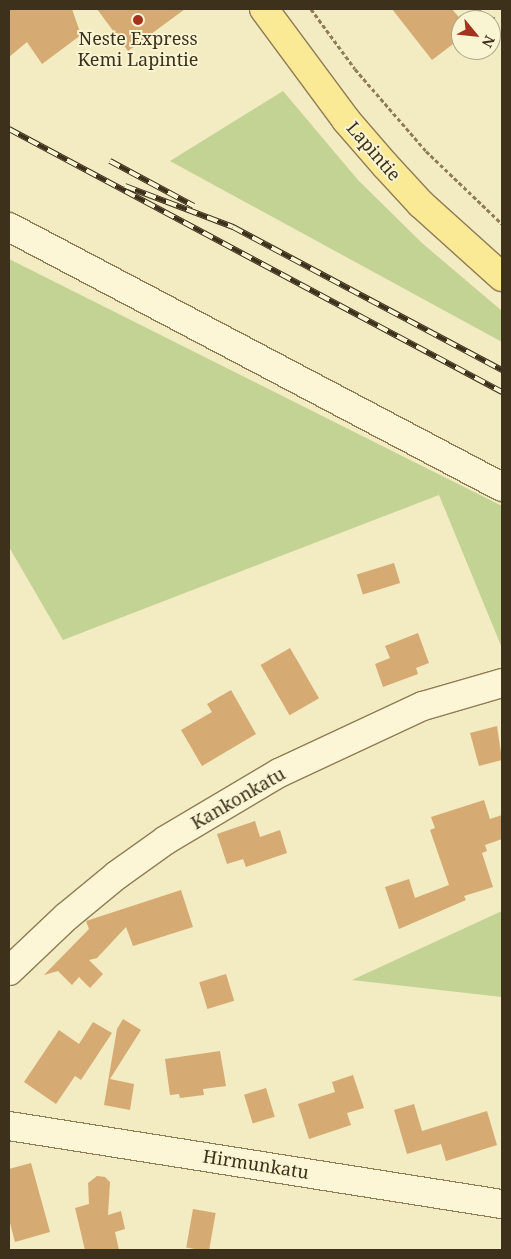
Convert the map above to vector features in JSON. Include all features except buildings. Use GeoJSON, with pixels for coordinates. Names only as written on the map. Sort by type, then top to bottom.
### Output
{"type":"FeatureCollection","features":[{"type":"Feature","properties":{"kind":"main road","name":"Lapintie"},"geometry":{"type":"LineString","coordinates":[[264,9],[346,120],[385,165],[422,204],[502,277]]}},
{"type":"Feature","properties":{"kind":"street"},"geometry":{"type":"LineString","coordinates":[[9,227],[502,487]]}},
{"type":"Feature","properties":{"kind":"street","name":"Kankonkatu"},"geometry":{"type":"LineString","coordinates":[[9,970],[66,917],[117,875],[166,840],[279,773],[423,706],[502,683]]}},
{"type":"Feature","properties":{"kind":"street","name":"Hirmunkatu"},"geometry":{"type":"LineString","coordinates":[[9,1126],[502,1204]]}},
{"type":"Feature","properties":{"kind":"path"},"geometry":{"type":"LineString","coordinates":[[311,9],[355,70],[426,152],[502,224]]}},
{"type":"Feature","properties":{"kind":"green space"},"geometry":{"type":"Polygon","coordinates":[[[283,91],[358,180],[422,243],[502,311],[502,342],[170,161],[283,91]]]}},
{"type":"Feature","properties":{"kind":"green space"},"geometry":{"type":"Polygon","coordinates":[[[9,259],[502,506],[502,648],[439,495],[63,640],[9,547],[9,259]]]}},
{"type":"Feature","properties":{"kind":"green space"},"geometry":{"type":"Polygon","coordinates":[[[502,911],[502,997],[352,980],[502,911]]]}},
{"type":"Feature","properties":{"kind":"railway"},"geometry":{"type":"LineString","coordinates":[[9,129],[502,392]]}},
{"type":"Feature","properties":{"kind":"railway"},"geometry":{"type":"LineString","coordinates":[[110,161],[194,206]]}},
{"type":"Feature","properties":{"kind":"railway"},"geometry":{"type":"LineString","coordinates":[[125,186],[233,227],[502,370]]}},
{"type":"Feature","properties":{"kind":"place","name":"Neste Express Kemi Lapintie"},"geometry":{"type":"Point","coordinates":[138,20]}}]}
